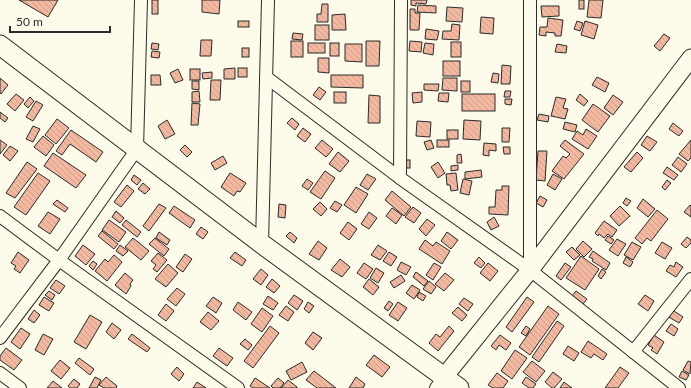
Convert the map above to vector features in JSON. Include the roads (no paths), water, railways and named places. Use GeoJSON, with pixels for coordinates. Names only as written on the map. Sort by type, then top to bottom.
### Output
{"type":"FeatureCollection","features":[{"type":"Feature","properties":{"kind":"main road"},"geometry":{"type":"LineString","coordinates":[[0,45],[446,384],[530,270],[691,58]]}},
{"type":"Feature","properties":{"kind":"street"},"geometry":{"type":"LineString","coordinates":[[0,338],[59,260],[137,149],[141,0]]}},
{"type":"Feature","properties":{"kind":"street"},"geometry":{"type":"LineString","coordinates":[[262,244],[268,0]]}},
{"type":"Feature","properties":{"kind":"street"},"geometry":{"type":"LineString","coordinates":[[400,178],[401,0]]}},
{"type":"Feature","properties":{"kind":"street"},"geometry":{"type":"LineString","coordinates":[[530,0],[530,270]]}},
{"type":"Feature","properties":{"kind":"street"},"geometry":{"type":"LineString","coordinates":[[266,77],[400,178],[530,270],[679,388]]}},
{"type":"Feature","properties":{"kind":"street"},"geometry":{"type":"LineString","coordinates":[[0,216],[238,388]]}},
{"type":"Feature","properties":{"kind":"street"},"geometry":{"type":"LineString","coordinates":[[632,352],[691,279]]}},
{"type":"Feature","properties":{"kind":"street"},"geometry":{"type":"LineString","coordinates":[[0,373],[20,388]]}}]}
